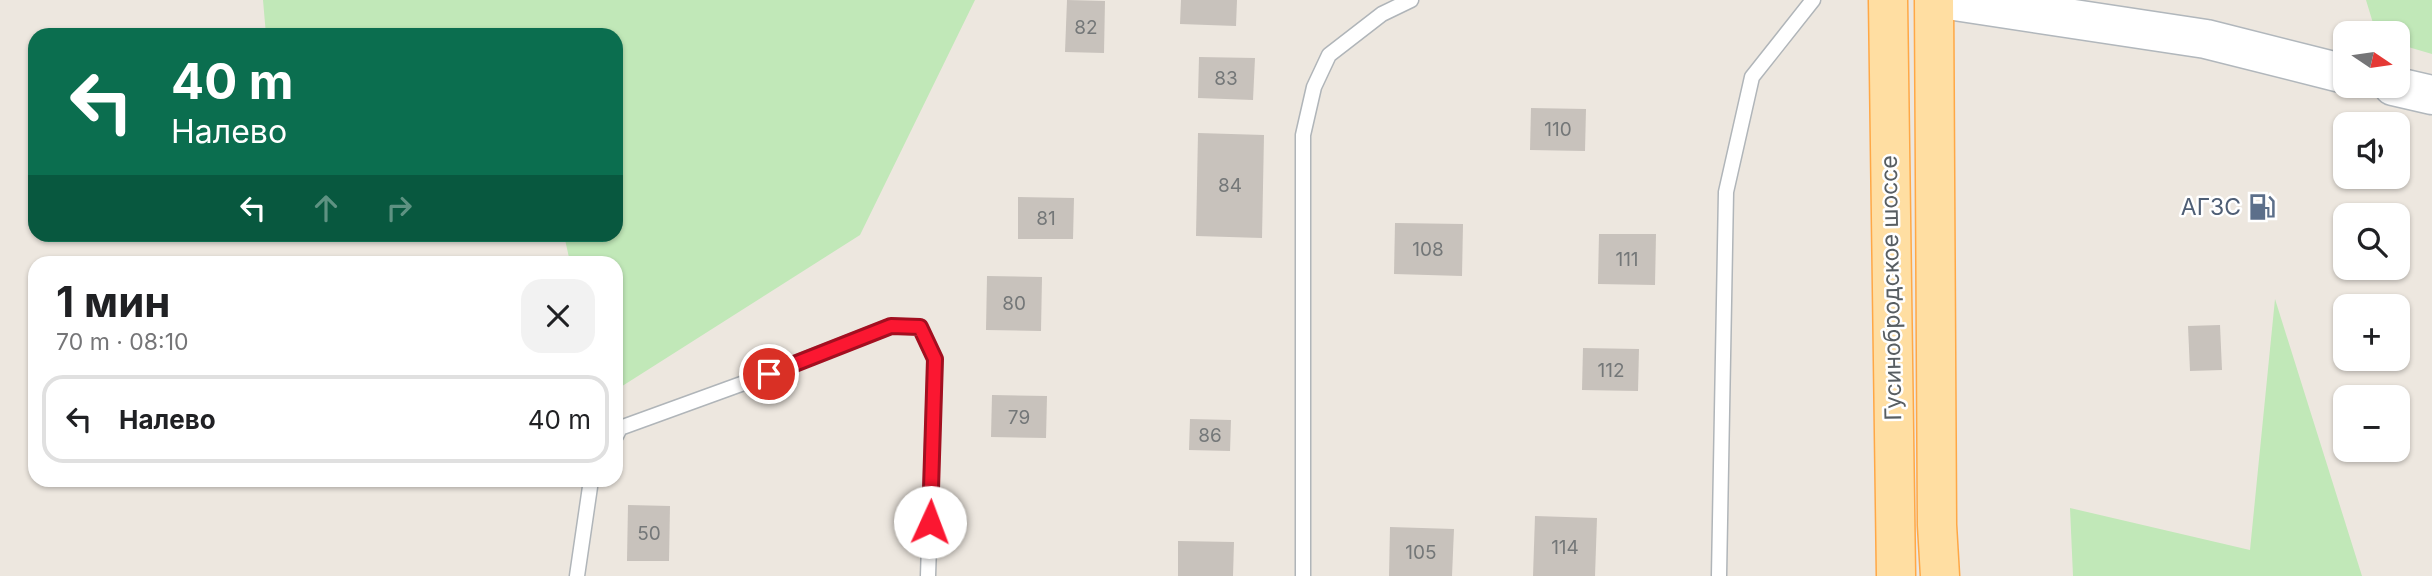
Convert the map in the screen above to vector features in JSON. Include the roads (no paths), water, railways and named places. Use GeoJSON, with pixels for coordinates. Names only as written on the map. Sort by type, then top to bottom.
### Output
{"type":"FeatureCollection","features":[{"type":"Feature","properties":{"kind":"main road","name":"Гусинобродское шоссе"},"geometry":{"type":"LineString","coordinates":[[1888,0],[1896,576]]}},
{"type":"Feature","properties":{"kind":"main road","name":"Гусинобродское шоссе"},"geometry":{"type":"LineString","coordinates":[[1934,0],[1937,525],[1940,576]]}},
{"type":"Feature","properties":{"kind":"street"},"geometry":{"type":"LineString","coordinates":[[1948,0],[2206,39],[2333,71]]}},
{"type":"Feature","properties":{"kind":"street"},"geometry":{"type":"LineString","coordinates":[[2410,90],[2432,96]]}},
{"type":"Feature","properties":{"kind":"lane"},"geometry":{"type":"LineString","coordinates":[[1303,576],[1303,135],[1314,87],[1329,55],[1382,14],[1411,0]]}},
{"type":"Feature","properties":{"kind":"lane"},"geometry":{"type":"LineString","coordinates":[[1719,576],[1726,192],[1752,77],[1814,0]]}},
{"type":"Feature","properties":{"kind":"lane"},"geometry":{"type":"LineString","coordinates":[[623,427],[891,326],[920,327],[935,359],[928,576]]}},
{"type":"Feature","properties":{"kind":"lane"},"geometry":{"type":"LineString","coordinates":[[577,576],[590,487]]}},
{"type":"Feature","properties":{"kind":"place","name":"АГЗС"},"geometry":{"type":"Point","coordinates":[2262,207]}}]}
